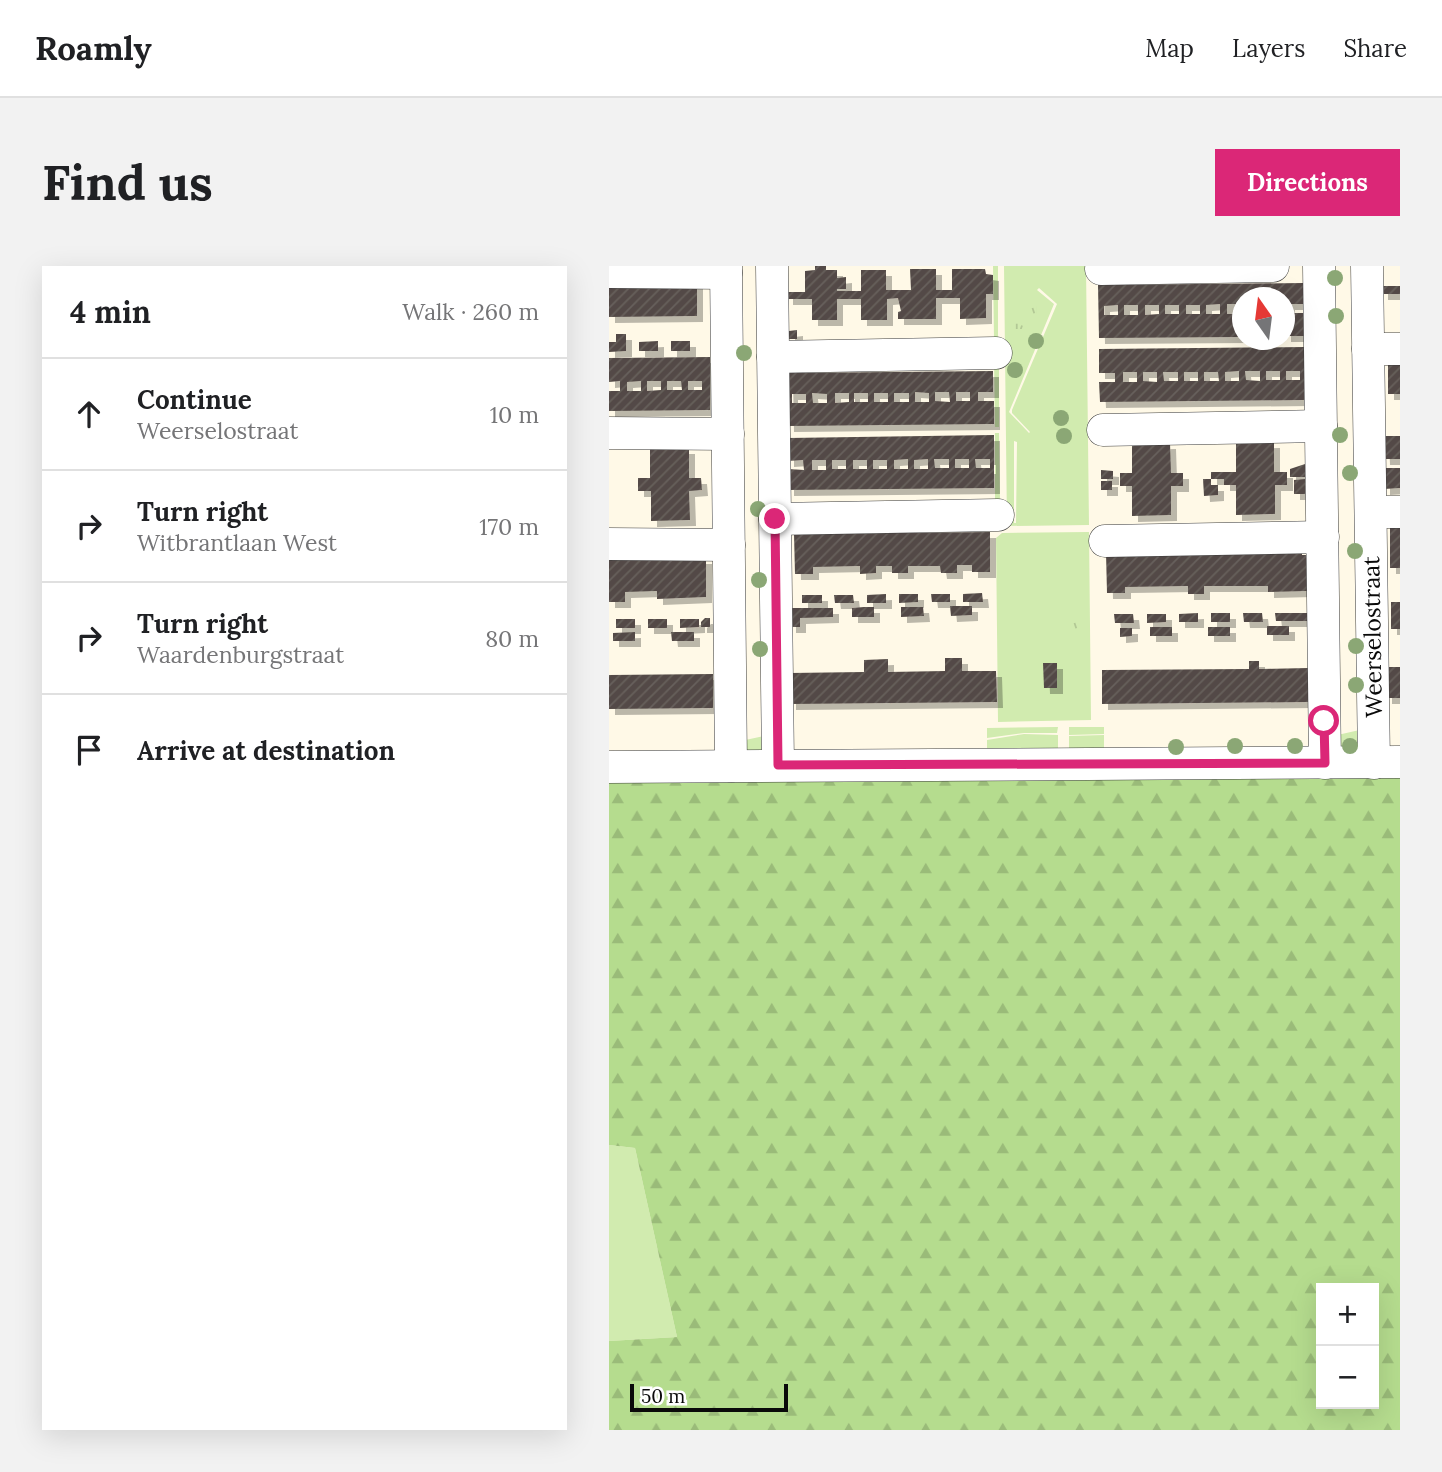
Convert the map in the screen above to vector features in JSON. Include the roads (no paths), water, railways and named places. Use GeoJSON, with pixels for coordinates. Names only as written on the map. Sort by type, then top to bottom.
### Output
{"type":"FeatureCollection","features":[{"type":"Feature","properties":{"kind":"street"},"geometry":{"type":"LineString","coordinates":[[772,266],[778,765]]}},
{"type":"Feature","properties":{"kind":"street"},"geometry":{"type":"LineString","coordinates":[[1101,269],[1273,266]]}},
{"type":"Feature","properties":{"kind":"street","name":"Weerselostraat"},"geometry":{"type":"LineString","coordinates":[[1319,266],[1325,763]]}},
{"type":"Feature","properties":{"kind":"street","name":"Weerselostraat"},"geometry":{"type":"LineString","coordinates":[[1367,266],[1369,386],[1385,512],[1387,762]]}},
{"type":"Feature","properties":{"kind":"street"},"geometry":{"type":"LineString","coordinates":[[609,272],[726,269],[731,766]]}},
{"type":"Feature","properties":{"kind":"street"},"geometry":{"type":"LineString","coordinates":[[1369,349],[1400,349]]}},
{"type":"Feature","properties":{"kind":"street"},"geometry":{"type":"LineString","coordinates":[[773,357],[996,353]]}},
{"type":"Feature","properties":{"kind":"street"},"geometry":{"type":"LineString","coordinates":[[1321,387],[1369,386]]}},
{"type":"Feature","properties":{"kind":"street"},"geometry":{"type":"LineString","coordinates":[[728,392],[774,391]]}},
{"type":"Feature","properties":{"kind":"street"},"geometry":{"type":"LineString","coordinates":[[1103,430],[1321,426]]}},
{"type":"Feature","properties":{"kind":"street"},"geometry":{"type":"LineString","coordinates":[[609,433],[728,434]]}},
{"type":"Feature","properties":{"kind":"street"},"geometry":{"type":"LineString","coordinates":[[775,519],[998,515]]}},
{"type":"Feature","properties":{"kind":"street"},"geometry":{"type":"LineString","coordinates":[[1105,541],[1322,537]]}},
{"type":"Feature","properties":{"kind":"street"},"geometry":{"type":"LineString","coordinates":[[609,544],[729,545]]}},
{"type":"Feature","properties":{"kind":"street"},"geometry":{"type":"LineString","coordinates":[[609,767],[1387,762]]}}]}
